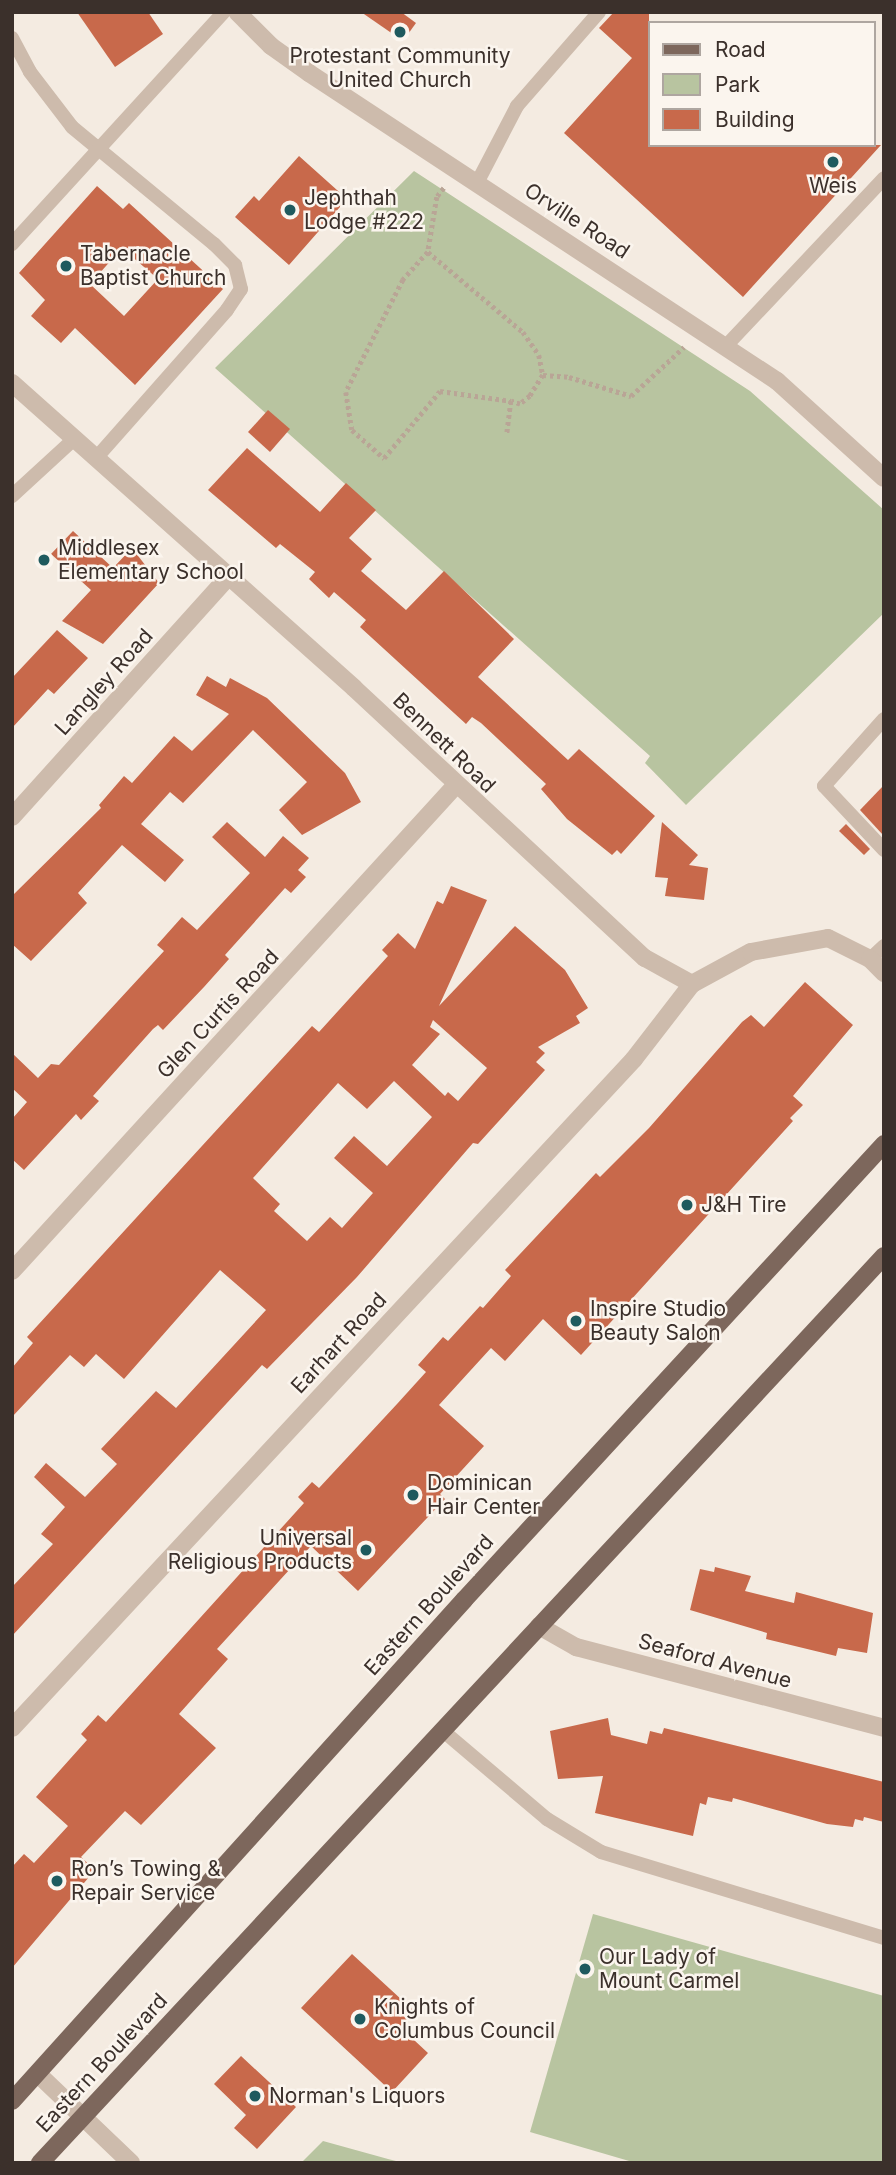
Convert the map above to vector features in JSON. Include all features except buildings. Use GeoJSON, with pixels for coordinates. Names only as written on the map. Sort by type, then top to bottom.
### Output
{"type":"FeatureCollection","features":[{"type":"Feature","properties":{"kind":"main road","name":"Eastern Boulevard"},"geometry":{"type":"LineString","coordinates":[[12,2101],[464,1600],[884,1144]]}},
{"type":"Feature","properties":{"kind":"main road","name":"Eastern Boulevard"},"geometry":{"type":"LineString","coordinates":[[40,2163],[884,1256]]}},
{"type":"Feature","properties":{"kind":"street","name":"Orville Road"},"geometry":{"type":"LineString","coordinates":[[237,12],[281,53],[776,381],[884,478]]}},
{"type":"Feature","properties":{"kind":"street","name":"Bennett Road"},"geometry":{"type":"LineString","coordinates":[[12,383],[229,576],[618,937],[692,984]]}},
{"type":"Feature","properties":{"kind":"street","name":"Langley Road"},"geometry":{"type":"LineString","coordinates":[[12,817],[229,576]]}},
{"type":"Feature","properties":{"kind":"street","name":"Glen Curtis Road"},"geometry":{"type":"LineString","coordinates":[[12,1272],[455,786]]}},
{"type":"Feature","properties":{"kind":"street"},"geometry":{"type":"LineString","coordinates":[[692,984],[751,952],[828,938],[870,959],[884,972]]}},
{"type":"Feature","properties":{"kind":"street","name":"Earhart Road"},"geometry":{"type":"LineString","coordinates":[[12,1727],[634,1059],[692,984]]}},
{"type":"Feature","properties":{"kind":"street","name":"Seaford Avenue"},"geometry":{"type":"LineString","coordinates":[[539,1626],[576,1647],[884,1728]]}},
{"type":"Feature","properties":{"kind":"street"},"geometry":{"type":"LineString","coordinates":[[38,2074],[131,2163]]}},
{"type":"Feature","properties":{"kind":"lane"},"geometry":{"type":"LineString","coordinates":[[12,244],[96,148],[224,12]]}},
{"type":"Feature","properties":{"kind":"lane"},"geometry":{"type":"LineString","coordinates":[[477,183],[517,106],[599,12]]}},
{"type":"Feature","properties":{"kind":"lane"},"geometry":{"type":"LineString","coordinates":[[12,38],[58,111],[96,148],[235,265],[241,289],[227,310],[96,458]]}},
{"type":"Feature","properties":{"kind":"lane"},"geometry":{"type":"LineString","coordinates":[[725,347],[884,178]]}},
{"type":"Feature","properties":{"kind":"lane"},"geometry":{"type":"LineString","coordinates":[[12,496],[75,438]]}},
{"type":"Feature","properties":{"kind":"lane"},"geometry":{"type":"LineString","coordinates":[[884,719],[824,786],[884,850]]}},
{"type":"Feature","properties":{"kind":"lane"},"geometry":{"type":"LineString","coordinates":[[870,959],[884,946]]}},
{"type":"Feature","properties":{"kind":"lane"},"geometry":{"type":"LineString","coordinates":[[442,1730],[548,1819],[601,1852],[884,1938]]}},
{"type":"Feature","properties":{"kind":"path"},"geometry":{"type":"LineString","coordinates":[[428,252],[523,332],[539,355],[543,375],[530,396],[520,404],[440,391],[384,458],[352,430],[346,391],[367,360],[403,280],[428,252],[437,197],[457,170]]}},
{"type":"Feature","properties":{"kind":"path"},"geometry":{"type":"LineString","coordinates":[[543,375],[569,377],[631,396],[700,330]]}},
{"type":"Feature","properties":{"kind":"path"},"geometry":{"type":"LineString","coordinates":[[507,434],[511,401]]}},
{"type":"Feature","properties":{"kind":"green space"},"geometry":{"type":"Polygon","coordinates":[[[414,171],[750,391],[884,510],[884,613],[686,805],[645,763],[650,756],[215,368],[414,171]]]}},
{"type":"Feature","properties":{"kind":"green space"},"geometry":{"type":"Polygon","coordinates":[[[593,1914],[884,1996],[884,2163],[636,2163],[530,2132],[593,1914]]]}},
{"type":"Feature","properties":{"kind":"green space"},"geometry":{"type":"Polygon","coordinates":[[[323,2141],[388,2159],[404,2163],[301,2163],[323,2141]]]}},
{"type":"Feature","properties":{"kind":"place","name":"Protestant Community United Church"},"geometry":{"type":"Point","coordinates":[400,32]}},
{"type":"Feature","properties":{"kind":"place","name":"Weis"},"geometry":{"type":"Point","coordinates":[833,162]}},
{"type":"Feature","properties":{"kind":"place","name":"Jephthah Lodge #222"},"geometry":{"type":"Point","coordinates":[290,210]}},
{"type":"Feature","properties":{"kind":"place","name":"Tabernacle Baptist Church"},"geometry":{"type":"Point","coordinates":[66,266]}},
{"type":"Feature","properties":{"kind":"place","name":"Middlesex Elementary School"},"geometry":{"type":"Point","coordinates":[44,560]}},
{"type":"Feature","properties":{"kind":"place","name":"J&H Tire"},"geometry":{"type":"Point","coordinates":[687,1205]}},
{"type":"Feature","properties":{"kind":"place","name":"Inspire Studio Beauty Salon"},"geometry":{"type":"Point","coordinates":[576,1321]}},
{"type":"Feature","properties":{"kind":"place","name":"Dominican Hair Center"},"geometry":{"type":"Point","coordinates":[413,1495]}},
{"type":"Feature","properties":{"kind":"place","name":"Universal Religious Products"},"geometry":{"type":"Point","coordinates":[366,1550]}},
{"type":"Feature","properties":{"kind":"place","name":"Ron’s Towing & Repair Service"},"geometry":{"type":"Point","coordinates":[57,1881]}},
{"type":"Feature","properties":{"kind":"place","name":"Our Lady of Mount Carmel"},"geometry":{"type":"Point","coordinates":[585,1969]}},
{"type":"Feature","properties":{"kind":"place","name":"Knights of Columbus Council"},"geometry":{"type":"Point","coordinates":[360,2019]}},
{"type":"Feature","properties":{"kind":"place","name":"Norman's Liquors"},"geometry":{"type":"Point","coordinates":[255,2096]}}]}
